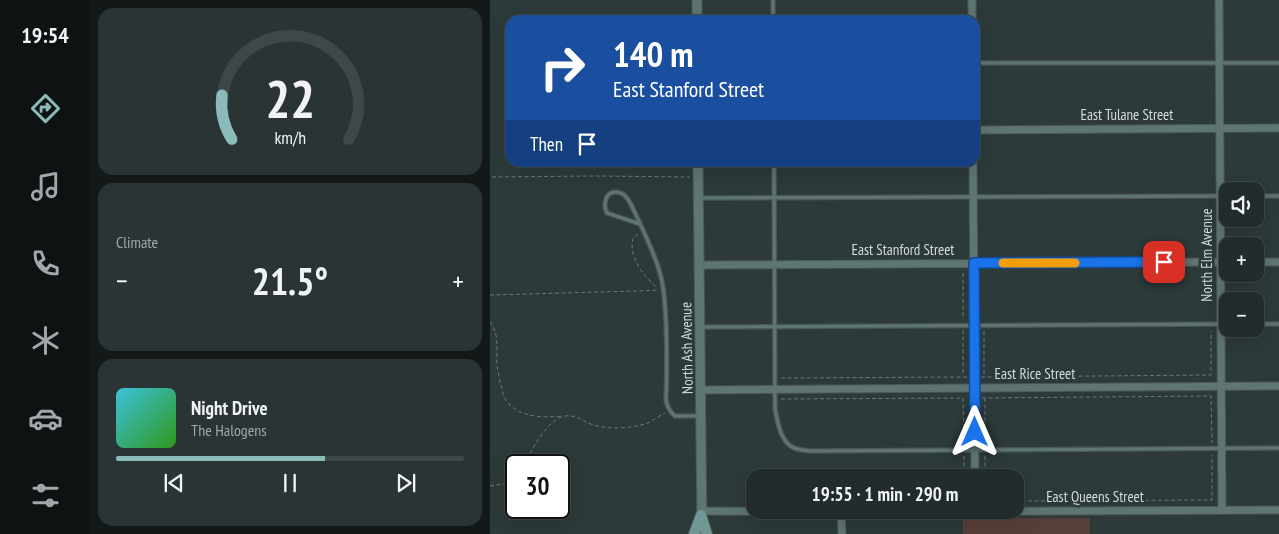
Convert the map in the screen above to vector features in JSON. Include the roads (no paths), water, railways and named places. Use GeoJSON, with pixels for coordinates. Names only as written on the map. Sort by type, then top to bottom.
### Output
{"type":"FeatureCollection","features":[{"type":"Feature","properties":{"kind":"main road"},"geometry":{"type":"LineString","coordinates":[[694,534],[701,513]]}},
{"type":"Feature","properties":{"kind":"main road"},"geometry":{"type":"LineString","coordinates":[[701,513],[707,534]]}},
{"type":"Feature","properties":{"kind":"street"},"geometry":{"type":"LineString","coordinates":[[697,0],[697,15]]}},
{"type":"Feature","properties":{"kind":"street"},"geometry":{"type":"LineString","coordinates":[[972,0],[972,15]]}},
{"type":"Feature","properties":{"kind":"street","name":"North Elm Avenue"},"geometry":{"type":"LineString","coordinates":[[1219,0],[1220,129],[1223,182]]}},
{"type":"Feature","properties":{"kind":"street","name":"East Tulane Street"},"geometry":{"type":"LineString","coordinates":[[980,130],[1279,128]]}},
{"type":"Feature","properties":{"kind":"street","name":"North Ash Avenue"},"geometry":{"type":"LineString","coordinates":[[698,167],[702,534]]}},
{"type":"Feature","properties":{"kind":"street"},"geometry":{"type":"LineString","coordinates":[[973,167],[975,469]]}},
{"type":"Feature","properties":{"kind":"street","name":"East Stanford Street"},"geometry":{"type":"LineString","coordinates":[[700,265],[1219,262]]}},
{"type":"Feature","properties":{"kind":"street"},"geometry":{"type":"LineString","coordinates":[[1264,262],[1279,262]]}},
{"type":"Feature","properties":{"kind":"street","name":"North Elm Avenue"},"geometry":{"type":"LineString","coordinates":[[1222,510],[1221,387],[1223,337]]}},
{"type":"Feature","properties":{"kind":"street","name":"East Rice Street"},"geometry":{"type":"LineString","coordinates":[[701,390],[1279,386]]}},
{"type":"Feature","properties":{"kind":"street","name":"East Queens Street"},"geometry":{"type":"LineString","coordinates":[[1024,511],[1279,510]]}},
{"type":"Feature","properties":{"kind":"street","name":"East Queens Street"},"geometry":{"type":"LineString","coordinates":[[701,513],[746,513]]}},
{"type":"Feature","properties":{"kind":"street"},"geometry":{"type":"LineString","coordinates":[[841,519],[842,534]]}},
{"type":"Feature","properties":{"kind":"lane"},"geometry":{"type":"LineString","coordinates":[[773,0],[773,15]]}},
{"type":"Feature","properties":{"kind":"lane"},"geometry":{"type":"LineString","coordinates":[[980,63],[1279,63]]}},
{"type":"Feature","properties":{"kind":"lane"},"geometry":{"type":"LineString","coordinates":[[774,167],[775,409],[782,436],[786,443],[794,448],[810,451],[1279,448]]}},
{"type":"Feature","properties":{"kind":"lane"},"geometry":{"type":"LineString","coordinates":[[640,224],[607,212],[605,206],[608,196],[611,193],[618,192],[624,195],[630,204],[640,224],[652,249],[661,278],[667,340],[666,400],[670,411],[675,416],[701,416]]}},
{"type":"Feature","properties":{"kind":"lane"},"geometry":{"type":"LineString","coordinates":[[699,198],[1219,196]]}},
{"type":"Feature","properties":{"kind":"lane"},"geometry":{"type":"LineString","coordinates":[[1264,196],[1279,196]]}},
{"type":"Feature","properties":{"kind":"lane"},"geometry":{"type":"LineString","coordinates":[[700,327],[1219,324]]}},
{"type":"Feature","properties":{"kind":"lane"},"geometry":{"type":"LineString","coordinates":[[1264,324],[1279,324]]}}]}
